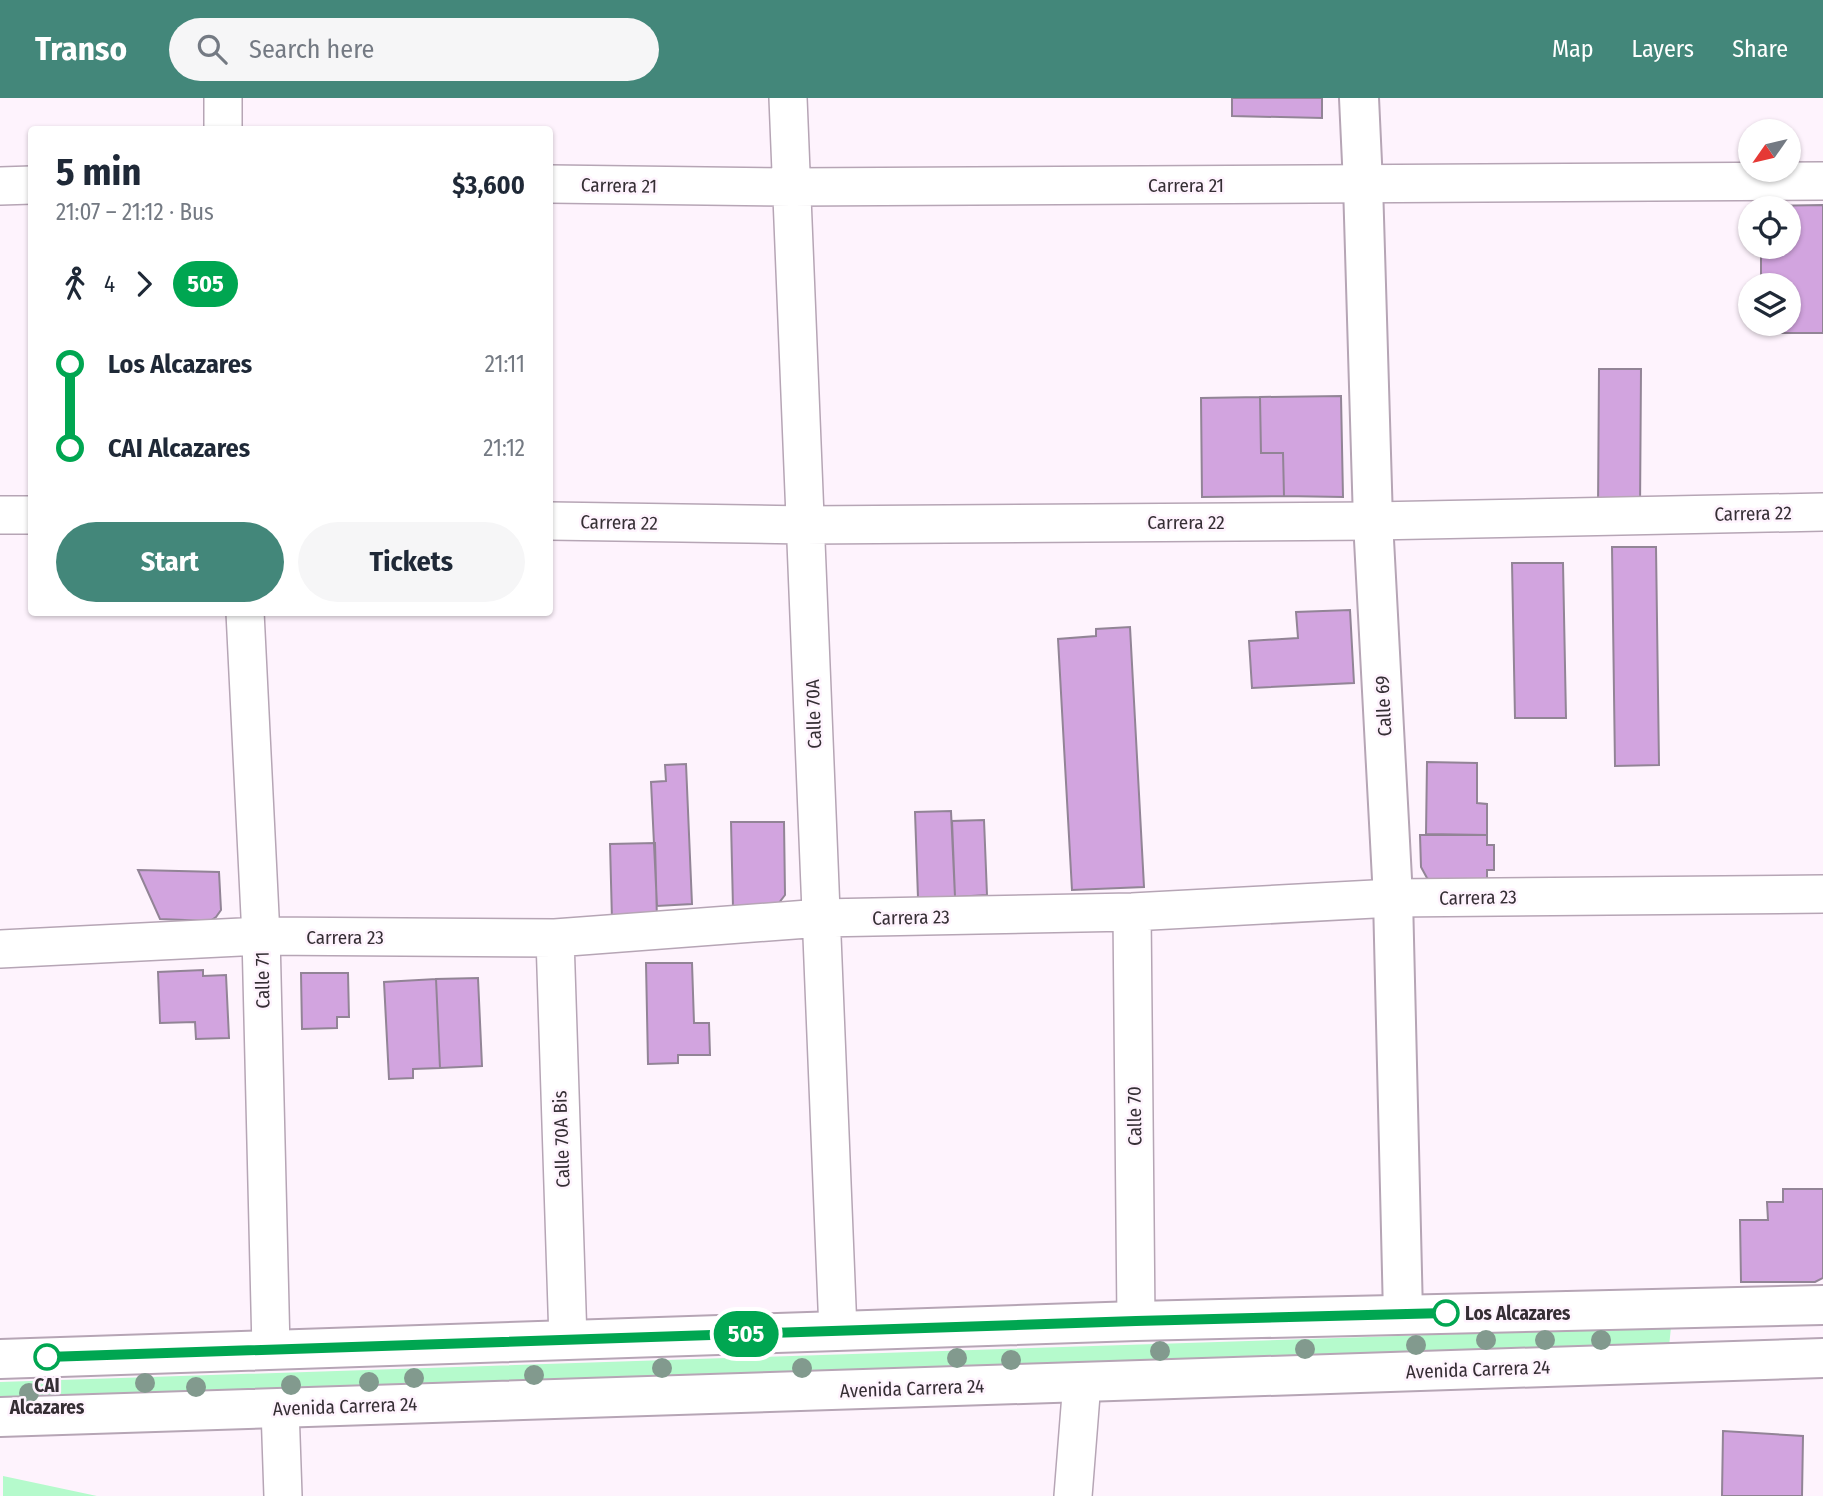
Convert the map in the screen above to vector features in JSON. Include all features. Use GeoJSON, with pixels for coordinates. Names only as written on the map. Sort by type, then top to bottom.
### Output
{"type":"FeatureCollection","features":[{"type":"Feature","properties":{"kind":"main road","name":"Calle 69"},"geometry":{"type":"LineString","coordinates":[[1359,98],[1373,521],[1393,898],[1403,1314]]}},
{"type":"Feature","properties":{"kind":"main road"},"geometry":{"type":"LineString","coordinates":[[0,1359],[1136,1321],[1823,1305]]}},
{"type":"Feature","properties":{"kind":"main road","name":"Avenida Carrera 24"},"geometry":{"type":"LineString","coordinates":[[0,1417],[1823,1358]]}},
{"type":"Feature","properties":{"kind":"street"},"geometry":{"type":"LineString","coordinates":[[223,98],[223,126]]}},
{"type":"Feature","properties":{"kind":"street","name":"Calle 70A"},"geometry":{"type":"LineString","coordinates":[[788,98],[838,1331]]}},
{"type":"Feature","properties":{"kind":"street","name":"Carrera 21"},"geometry":{"type":"LineString","coordinates":[[553,184],[792,187],[1823,181]]}},
{"type":"Feature","properties":{"kind":"street"},"geometry":{"type":"LineString","coordinates":[[0,186],[28,185]]}},
{"type":"Feature","properties":{"kind":"street","name":"Carrera 22"},"geometry":{"type":"LineString","coordinates":[[553,521],[805,525],[1373,521],[1823,512]]}},
{"type":"Feature","properties":{"kind":"street"},"geometry":{"type":"LineString","coordinates":[[0,514],[28,515]]}},
{"type":"Feature","properties":{"kind":"street","name":"Calle 71"},"geometry":{"type":"LineString","coordinates":[[245,616],[261,936],[271,1349]]}},
{"type":"Feature","properties":{"kind":"street","name":"Carrera 23"},"geometry":{"type":"LineString","coordinates":[[0,949],[261,936],[555,938],[821,918],[1132,912],[1393,898],[1823,894]]}},
{"type":"Feature","properties":{"kind":"street","name":"Calle 70"},"geometry":{"type":"LineString","coordinates":[[1132,912],[1136,1321]]}},
{"type":"Feature","properties":{"kind":"street","name":"Calle 70A Bis"},"geometry":{"type":"LineString","coordinates":[[555,938],[568,1340]]}},
{"type":"Feature","properties":{"kind":"street"},"geometry":{"type":"LineString","coordinates":[[1073,1496],[1082,1382]]}},
{"type":"Feature","properties":{"kind":"street"},"geometry":{"type":"LineString","coordinates":[[280,1409],[283,1496]]}},
{"type":"Feature","properties":{"kind":"green space"},"geometry":{"type":"Polygon","coordinates":[[[1671,1327],[1669,1347],[0,1403],[0,1382],[1671,1327]]]}},
{"type":"Feature","properties":{"kind":"green space"},"geometry":{"type":"Polygon","coordinates":[[[3,1476],[97,1496],[3,1496],[3,1476]]]}},
{"type":"Feature","properties":{"kind":"building"},"geometry":{"type":"Polygon","coordinates":[[[1232,98],[1322,98],[1322,118],[1232,116],[1232,98]]]}},
{"type":"Feature","properties":{"kind":"building"},"geometry":{"type":"Polygon","coordinates":[[[1801,205],[1823,205],[1823,333],[1801,333],[1801,273],[1761,273],[1761,259],[1801,259],[1801,205]]]}},
{"type":"Feature","properties":{"kind":"building"},"geometry":{"type":"Polygon","coordinates":[[[1599,369],[1641,369],[1640,511],[1598,510],[1599,369]]]}},
{"type":"Feature","properties":{"kind":"building"},"geometry":{"type":"Polygon","coordinates":[[[1341,396],[1343,497],[1284,496],[1283,453],[1261,453],[1260,397],[1341,396]]]}},
{"type":"Feature","properties":{"kind":"building"},"geometry":{"type":"Polygon","coordinates":[[[1260,397],[1261,453],[1283,453],[1284,496],[1202,497],[1201,398],[1260,397]]]}},
{"type":"Feature","properties":{"kind":"building"},"geometry":{"type":"Polygon","coordinates":[[[1612,547],[1656,547],[1659,765],[1615,766],[1612,547]]]}},
{"type":"Feature","properties":{"kind":"building"},"geometry":{"type":"Polygon","coordinates":[[[1512,563],[1563,563],[1566,718],[1515,718],[1512,563]]]}},
{"type":"Feature","properties":{"kind":"building"},"geometry":{"type":"Polygon","coordinates":[[[1350,610],[1354,683],[1252,688],[1249,641],[1298,638],[1296,612],[1350,610]]]}},
{"type":"Feature","properties":{"kind":"building"},"geometry":{"type":"Polygon","coordinates":[[[1130,627],[1144,887],[1072,890],[1058,639],[1096,636],[1096,629],[1130,627]]]}},
{"type":"Feature","properties":{"kind":"building"},"geometry":{"type":"Polygon","coordinates":[[[1427,762],[1477,763],[1477,803],[1487,804],[1487,835],[1426,834],[1427,762]]]}},
{"type":"Feature","properties":{"kind":"building"},"geometry":{"type":"Polygon","coordinates":[[[686,764],[692,904],[657,906],[651,782],[666,781],[665,765],[686,764]]]}},
{"type":"Feature","properties":{"kind":"building"},"geometry":{"type":"Polygon","coordinates":[[[951,811],[955,897],[918,898],[915,812],[951,811]]]}},
{"type":"Feature","properties":{"kind":"building"},"geometry":{"type":"Polygon","coordinates":[[[984,820],[987,895],[955,897],[952,821],[984,820]]]}},
{"type":"Feature","properties":{"kind":"building"},"geometry":{"type":"Polygon","coordinates":[[[731,822],[784,822],[785,895],[775,908],[733,908],[731,822]]]}},
{"type":"Feature","properties":{"kind":"building"},"geometry":{"type":"Polygon","coordinates":[[[1420,835],[1487,835],[1487,845],[1494,845],[1494,870],[1487,870],[1487,886],[1432,881],[1427,878],[1421,867],[1420,835]]]}},
{"type":"Feature","properties":{"kind":"building"},"geometry":{"type":"Polygon","coordinates":[[[655,843],[657,920],[612,920],[610,844],[655,843]]]}},
{"type":"Feature","properties":{"kind":"building"},"geometry":{"type":"Polygon","coordinates":[[[138,870],[219,872],[221,910],[210,921],[160,919],[138,870]]]}},
{"type":"Feature","properties":{"kind":"building"},"geometry":{"type":"Polygon","coordinates":[[[646,963],[692,963],[694,1023],[709,1023],[710,1055],[678,1055],[678,1063],[648,1064],[646,963]]]}},
{"type":"Feature","properties":{"kind":"building"},"geometry":{"type":"Polygon","coordinates":[[[203,970],[203,976],[226,975],[229,1038],[196,1039],[195,1022],[160,1023],[158,972],[203,970]]]}},
{"type":"Feature","properties":{"kind":"building"},"geometry":{"type":"Polygon","coordinates":[[[301,973],[348,973],[349,1017],[337,1017],[337,1028],[302,1029],[301,973]]]}},
{"type":"Feature","properties":{"kind":"building"},"geometry":{"type":"Polygon","coordinates":[[[478,978],[482,1066],[440,1068],[436,979],[478,978]]]}},
{"type":"Feature","properties":{"kind":"building"},"geometry":{"type":"Polygon","coordinates":[[[436,979],[440,1068],[413,1069],[413,1078],[389,1079],[384,982],[436,979]]]}},
{"type":"Feature","properties":{"kind":"building"},"geometry":{"type":"Polygon","coordinates":[[[1783,1189],[1823,1189],[1823,1278],[1815,1282],[1741,1282],[1740,1220],[1768,1220],[1767,1202],[1783,1202],[1783,1189]]]}},
{"type":"Feature","properties":{"kind":"building"},"geometry":{"type":"Polygon","coordinates":[[[1723,1431],[1803,1436],[1802,1496],[1722,1496],[1723,1431]]]}},
{"type":"Feature","properties":{"kind":"bus line","name":"505"},"geometry":{"type":"LineString","coordinates":[[47,1357],[1446,1313]]}},
{"type":"Feature","properties":{"kind":"place","name":"Los Alcazares"},"geometry":{"type":"Point","coordinates":[1446,1313]}},
{"type":"Feature","properties":{"kind":"place","name":"CAI Alcazares"},"geometry":{"type":"Point","coordinates":[47,1357]}}]}
